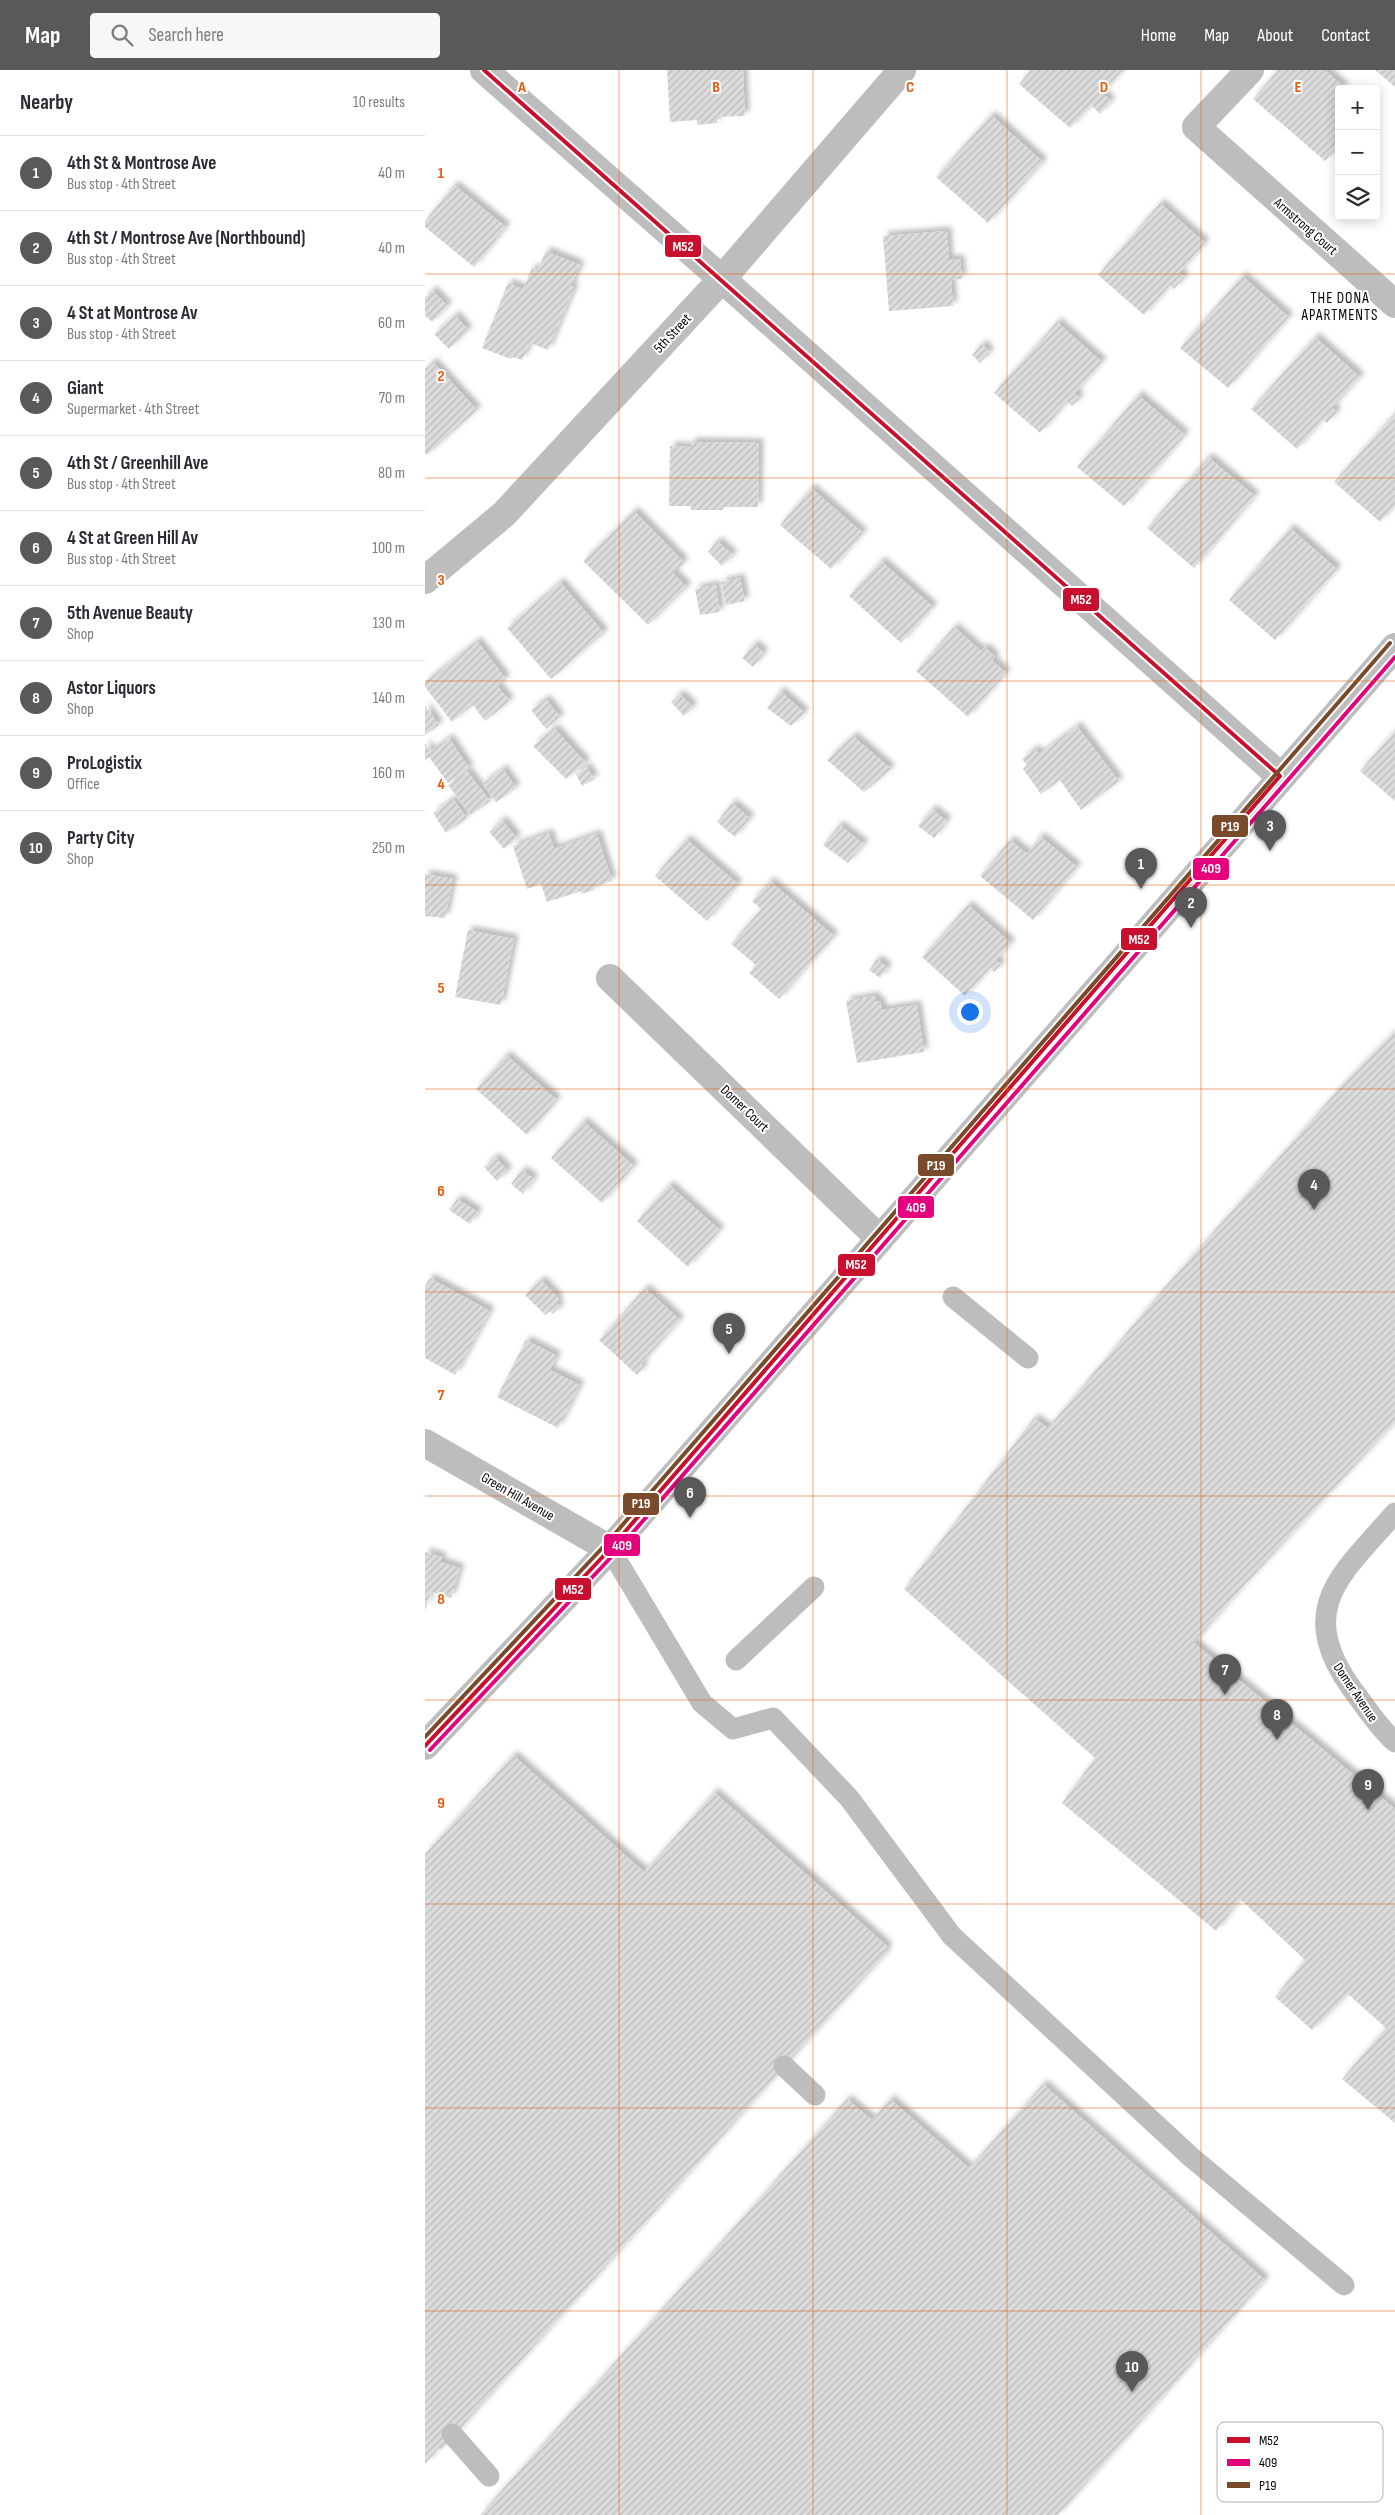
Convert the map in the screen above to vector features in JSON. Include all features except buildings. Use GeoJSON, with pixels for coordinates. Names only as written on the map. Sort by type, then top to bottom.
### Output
{"type":"FeatureCollection","features":[{"type":"Feature","properties":{"kind":"street"},"geometry":{"type":"LineString","coordinates":[[484,70],[722,279],[1280,776]]}},
{"type":"Feature","properties":{"kind":"street","name":"5th Street"},"geometry":{"type":"LineString","coordinates":[[425,580],[504,514],[722,279],[902,70]]}},
{"type":"Feature","properties":{"kind":"street","name":"Armstrong Court"},"geometry":{"type":"LineString","coordinates":[[1250,70],[1196,127],[1395,304]]}},
{"type":"Feature","properties":{"kind":"street"},"geometry":{"type":"LineString","coordinates":[[425,1746],[610,1549],[1280,776],[1395,647]]}},
{"type":"Feature","properties":{"kind":"street","name":"Domer Court"},"geometry":{"type":"LineString","coordinates":[[610,978],[879,1238]]}},
{"type":"Feature","properties":{"kind":"street","name":"Green Hill Avenue"},"geometry":{"type":"LineString","coordinates":[[425,1443],[610,1549]]}},
{"type":"Feature","properties":{"kind":"lane"},"geometry":{"type":"LineString","coordinates":[[953,1297],[1028,1358]]}},
{"type":"Feature","properties":{"kind":"lane","name":"Domer Avenue"},"geometry":{"type":"LineString","coordinates":[[1395,1512],[1339,1579],[1327,1605],[1324,1622],[1326,1637],[1333,1658],[1347,1681],[1384,1732],[1395,1742]]}},
{"type":"Feature","properties":{"kind":"lane"},"geometry":{"type":"LineString","coordinates":[[610,1549],[702,1704],[733,1729],[773,1718],[849,1798],[952,1936],[1191,2156],[1344,2285]]}},
{"type":"Feature","properties":{"kind":"lane"},"geometry":{"type":"LineString","coordinates":[[736,1660],[814,1588]]}},
{"type":"Feature","properties":{"kind":"lane"},"geometry":{"type":"LineString","coordinates":[[784,2066],[815,2095]]}},
{"type":"Feature","properties":{"kind":"lane"},"geometry":{"type":"LineString","coordinates":[[452,2434],[489,2476]]}},
{"type":"Feature","properties":{"kind":"transit line","name":"M52"},"geometry":{"type":"LineString","coordinates":[[484,70],[1280,776]]}},
{"type":"Feature","properties":{"kind":"transit line","name":"P19"},"geometry":{"type":"LineString","coordinates":[[425,1737],[605,1545],[1390,643]]}},
{"type":"Feature","properties":{"kind":"transit line","name":"409"},"geometry":{"type":"LineString","coordinates":[[430,1750],[615,1553],[1395,657]]}},
{"type":"Feature","properties":{"kind":"transit line","name":"M52"},"geometry":{"type":"LineString","coordinates":[[425,1746],[610,1549],[1280,776]]}},
{"type":"Feature","properties":{"kind":"place","name":"4 St at Montrose Av"},"geometry":{"type":"Point","coordinates":[1270,851]}},
{"type":"Feature","properties":{"kind":"place","name":"4th St & Montrose Ave"},"geometry":{"type":"Point","coordinates":[1141,889]}},
{"type":"Feature","properties":{"kind":"place","name":"4th St / Montrose Ave (Northbound)"},"geometry":{"type":"Point","coordinates":[1191,928]}},
{"type":"Feature","properties":{"kind":"place","name":"Giant"},"geometry":{"type":"Point","coordinates":[1314,1210]}},
{"type":"Feature","properties":{"kind":"place","name":"4th St / Greenhill Ave"},"geometry":{"type":"Point","coordinates":[729,1354]}},
{"type":"Feature","properties":{"kind":"place","name":"4 St at Green Hill Av"},"geometry":{"type":"Point","coordinates":[690,1518]}},
{"type":"Feature","properties":{"kind":"place","name":"5th Avenue Beauty"},"geometry":{"type":"Point","coordinates":[1225,1695]}},
{"type":"Feature","properties":{"kind":"place","name":"Astor Liquors"},"geometry":{"type":"Point","coordinates":[1277,1740]}},
{"type":"Feature","properties":{"kind":"place","name":"ProLogistix"},"geometry":{"type":"Point","coordinates":[1368,1810]}},
{"type":"Feature","properties":{"kind":"place","name":"Party City"},"geometry":{"type":"Point","coordinates":[1132,2392]}},
{"type":"Feature","properties":{"kind":"district","name":"THE DONA APARTMENTS"},"geometry":{"type":"Point","coordinates":[1340,306]}}]}
